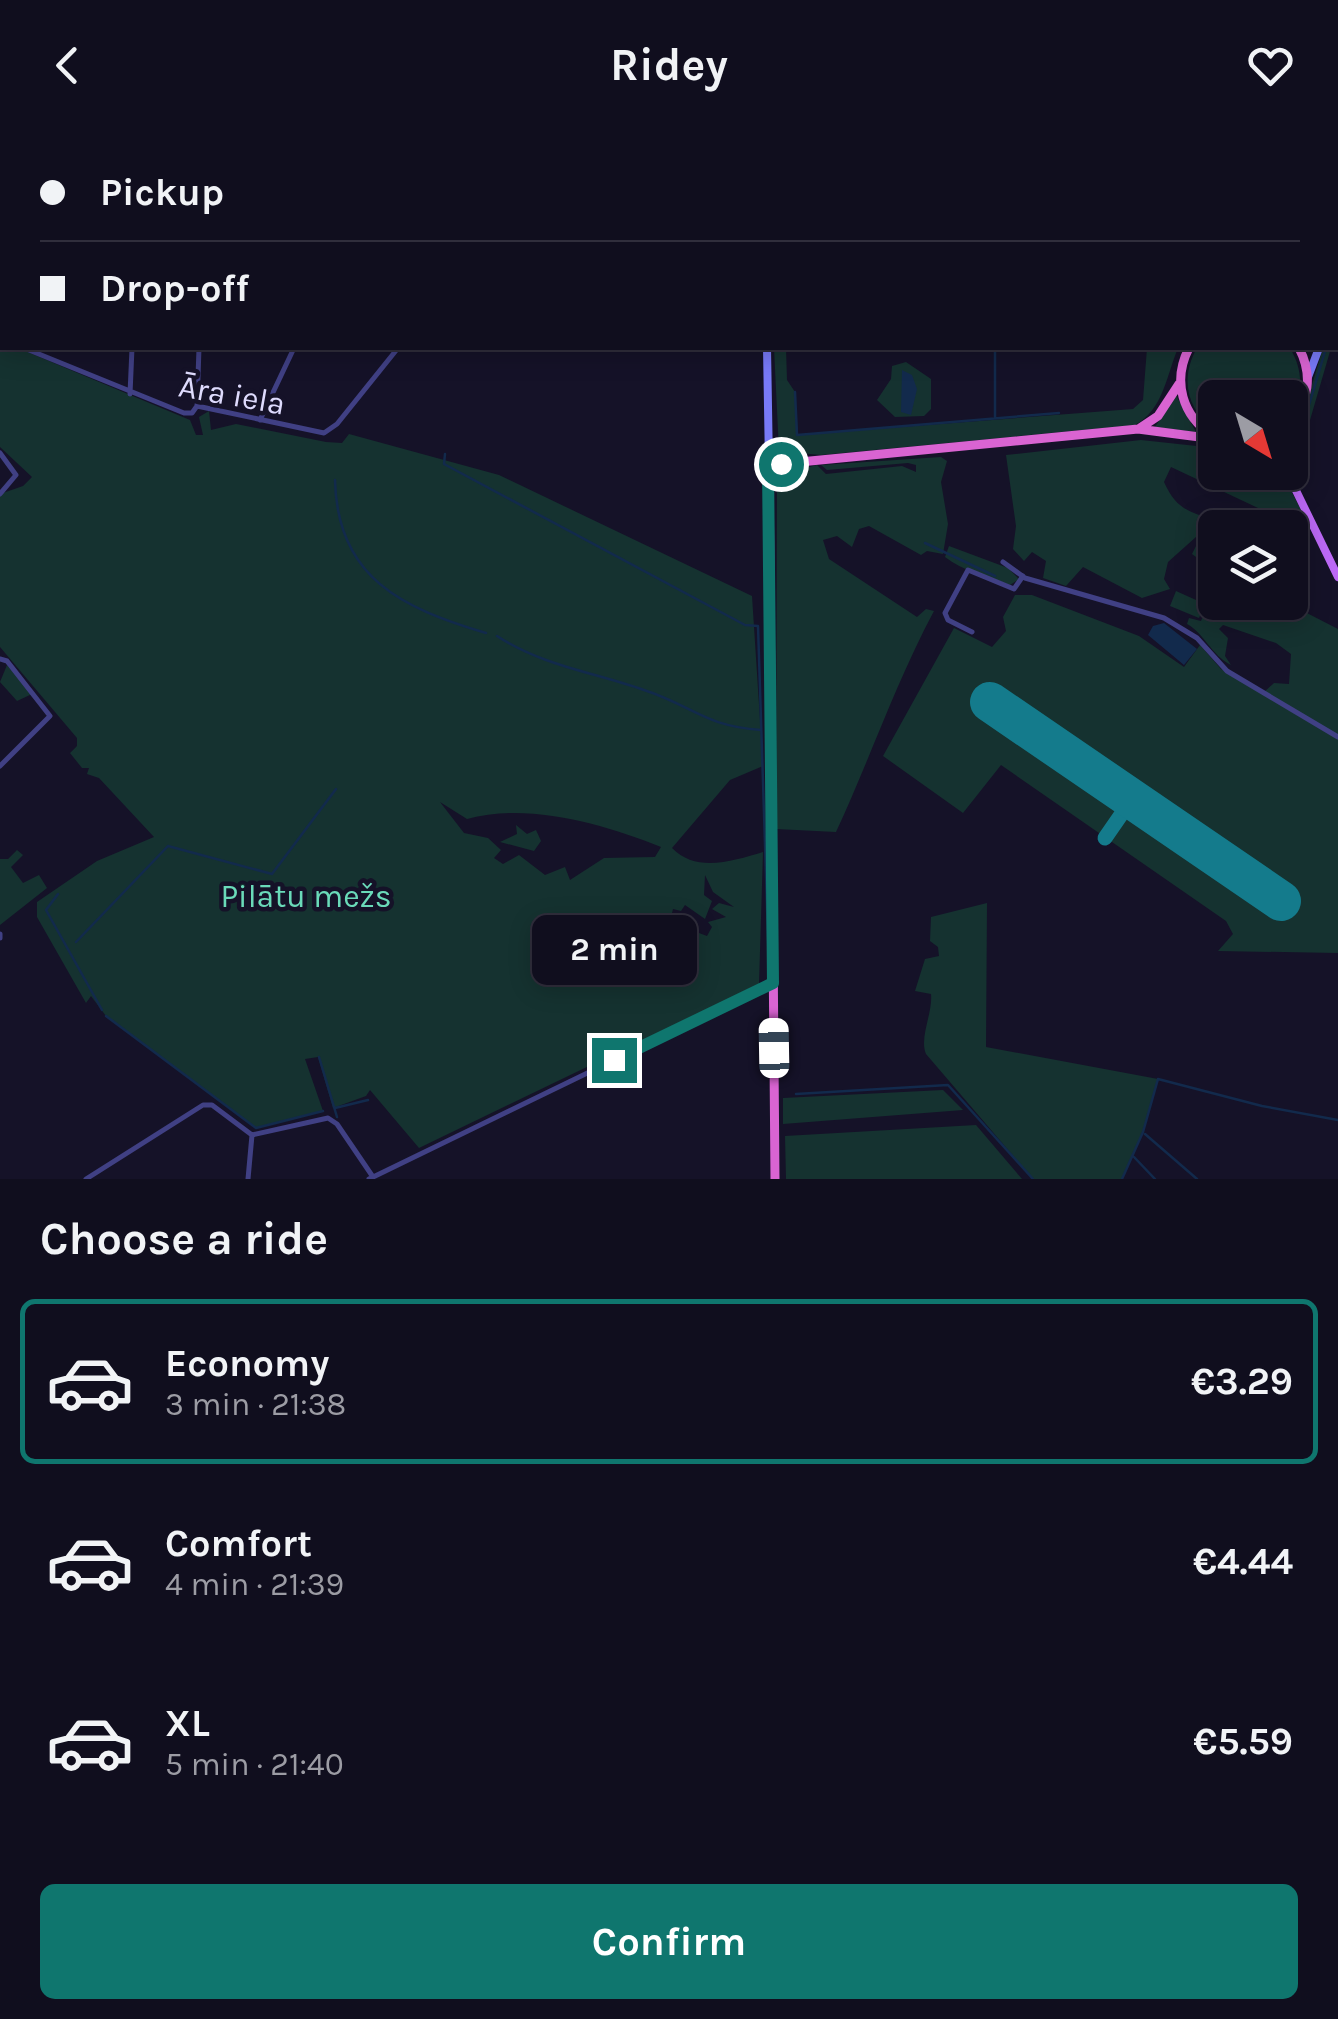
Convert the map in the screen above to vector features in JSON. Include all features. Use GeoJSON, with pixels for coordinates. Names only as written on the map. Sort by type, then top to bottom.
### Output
{"type":"FeatureCollection","features":[{"type":"Feature","properties":{"kind":"highway"},"geometry":{"type":"LineString","coordinates":[[1138,430],[1158,416],[1180,383],[1188,350]]}},
{"type":"Feature","properties":{"kind":"highway"},"geometry":{"type":"LineString","coordinates":[[1300,350],[1307,380]]}},
{"type":"Feature","properties":{"kind":"highway"},"geometry":{"type":"LineString","coordinates":[[1180,383],[1190,414],[1198,422]]}},
{"type":"Feature","properties":{"kind":"highway"},"geometry":{"type":"LineString","coordinates":[[775,1179],[768,465],[1138,430],[1198,436]]}},
{"type":"Feature","properties":{"kind":"main road"},"geometry":{"type":"LineString","coordinates":[[767,350],[768,465]]}},
{"type":"Feature","properties":{"kind":"main road"},"geometry":{"type":"LineString","coordinates":[[1308,376],[1317,350]]}},
{"type":"Feature","properties":{"kind":"main road"},"geometry":{"type":"LineString","coordinates":[[1297,490],[1338,577]]}},
{"type":"Feature","properties":{"kind":"street","name":"Āra iela"},"geometry":{"type":"LineString","coordinates":[[29,350],[184,413],[192,413],[197,406],[324,432],[337,424],[396,350]]}},
{"type":"Feature","properties":{"kind":"street"},"geometry":{"type":"LineString","coordinates":[[130,394],[132,350]]}},
{"type":"Feature","properties":{"kind":"street"},"geometry":{"type":"LineString","coordinates":[[197,406],[199,350]]}},
{"type":"Feature","properties":{"kind":"street"},"geometry":{"type":"LineString","coordinates":[[260,420],[293,350]]}},
{"type":"Feature","properties":{"kind":"street"},"geometry":{"type":"LineString","coordinates":[[0,454],[16,474],[0,494]]}},
{"type":"Feature","properties":{"kind":"street"},"geometry":{"type":"LineString","coordinates":[[1003,562],[1023,576],[1164,618],[1196,638],[1228,671],[1338,737]]}},
{"type":"Feature","properties":{"kind":"street"},"geometry":{"type":"LineString","coordinates":[[972,632],[948,620],[946,613],[968,570],[1014,589],[1023,576]]}},
{"type":"Feature","properties":{"kind":"street"},"geometry":{"type":"LineString","coordinates":[[0,659],[7,661],[50,716],[0,766]]}},
{"type":"Feature","properties":{"kind":"street"},"geometry":{"type":"LineString","coordinates":[[86,1179],[203,1105],[212,1106],[252,1135],[328,1118],[337,1124],[371,1178],[773,983]]}},
{"type":"Feature","properties":{"kind":"street"},"geometry":{"type":"LineString","coordinates":[[248,1179],[252,1135]]}},
{"type":"Feature","properties":{"kind":"green space","name":"Pilātu mežs"},"geometry":{"type":"Polygon","coordinates":[[[0,350],[23,350],[190,420],[196,435],[203,435],[199,417],[209,411],[211,430],[236,424],[342,443],[349,434],[499,475],[752,596],[763,766],[730,780],[672,848],[703,863],[763,852],[759,984],[419,1148],[370,1090],[366,1096],[333,1108],[318,1057],[305,1059],[323,1111],[256,1128],[106,1016],[91,996],[86,1003],[37,917],[37,902],[97,861],[154,837],[99,778],[87,774],[89,768],[82,768],[70,753],[77,746],[77,738],[0,647],[0,494],[23,486],[32,477],[0,447],[0,350]],[[440,802],[464,833],[488,838],[501,850],[494,858],[503,864],[519,855],[545,875],[565,867],[570,880],[604,858],[655,857],[661,847],[591,824],[540,814],[491,814],[467,819],[440,802]],[[705,875],[704,895],[712,901],[705,919],[685,905],[681,911],[673,909],[669,926],[685,947],[687,940],[699,933],[707,936],[712,927],[708,922],[726,917],[712,909],[719,903],[734,907],[713,892],[705,875]]]}},
{"type":"Feature","properties":{"kind":"green space"},"geometry":{"type":"Polygon","coordinates":[[[774,350],[786,350],[787,380],[795,392],[798,435],[1133,409],[1143,400],[1147,350],[1177,350],[1158,402],[1135,425],[821,455],[779,451],[774,350]]]}},
{"type":"Feature","properties":{"kind":"green space"},"geometry":{"type":"Polygon","coordinates":[[[1196,350],[1291,350],[1300,380],[1198,380],[1198,413],[1189,392],[1189,370],[1196,350]]]}},
{"type":"Feature","properties":{"kind":"green space"},"geometry":{"type":"Polygon","coordinates":[[[1322,350],[1330,350],[1308,427],[1308,398],[1322,350]]]}},
{"type":"Feature","properties":{"kind":"green space"},"geometry":{"type":"Polygon","coordinates":[[[906,362],[931,379],[931,409],[924,416],[895,417],[877,400],[891,379],[892,366],[906,362]]]}},
{"type":"Feature","properties":{"kind":"green space"},"geometry":{"type":"Polygon","coordinates":[[[1176,395],[1196,432],[1155,427],[1176,395]]]}},
{"type":"Feature","properties":{"kind":"green space"},"geometry":{"type":"Polygon","coordinates":[[[1141,440],[1198,446],[1198,480],[1171,467],[1164,482],[1179,504],[1198,514],[1198,535],[1168,562],[1164,579],[1170,589],[1142,598],[1083,567],[1066,586],[1043,578],[1046,561],[1032,552],[1024,561],[1013,549],[1016,526],[1006,455],[1141,440]]]}},
{"type":"Feature","properties":{"kind":"green space"},"geometry":{"type":"Polygon","coordinates":[[[941,457],[947,461],[941,482],[948,524],[943,554],[927,551],[921,555],[869,526],[859,529],[852,547],[837,536],[823,540],[829,559],[917,617],[926,609],[934,611],[836,832],[776,829],[777,481],[781,474],[817,465],[826,474],[902,466],[916,472],[916,465],[908,463],[827,470],[821,465],[941,457]]]}},
{"type":"Feature","properties":{"kind":"green space"},"geometry":{"type":"Polygon","coordinates":[[[1220,490],[1291,490],[1301,510],[1262,510],[1220,490]]]}},
{"type":"Feature","properties":{"kind":"green space"},"geometry":{"type":"Polygon","coordinates":[[[949,546],[1008,568],[1019,579],[1010,585],[959,566],[945,557],[949,546]]]}},
{"type":"Feature","properties":{"kind":"green space"},"geometry":{"type":"Polygon","coordinates":[[[1176,591],[1198,601],[1198,618],[1170,606],[1176,591]]]}},
{"type":"Feature","properties":{"kind":"green space"},"geometry":{"type":"Polygon","coordinates":[[[1015,595],[1032,595],[1139,636],[1184,667],[1200,645],[1221,669],[1263,693],[1274,683],[1289,684],[1291,654],[1276,643],[1223,625],[1219,629],[1228,638],[1225,656],[1231,665],[1187,624],[1189,618],[1308,620],[1308,614],[1338,629],[1338,953],[1218,951],[1233,934],[1226,921],[1001,765],[963,813],[883,756],[954,628],[992,647],[1006,631],[1003,617],[1015,595]]]}},
{"type":"Feature","properties":{"kind":"green space"},"geometry":{"type":"Polygon","coordinates":[[[7,665],[32,694],[17,701],[0,682],[7,665]]]}},
{"type":"Feature","properties":{"kind":"green space"},"geometry":{"type":"Polygon","coordinates":[[[516,825],[527,834],[536,830],[541,841],[534,851],[500,842],[517,834],[516,825]]]}},
{"type":"Feature","properties":{"kind":"green space"},"geometry":{"type":"Polygon","coordinates":[[[17,850],[23,855],[11,867],[23,883],[39,875],[47,888],[0,925],[0,859],[8,859],[17,850]]]}},
{"type":"Feature","properties":{"kind":"green space"},"geometry":{"type":"Polygon","coordinates":[[[987,903],[986,1047],[1158,1079],[1143,1132],[1122,1179],[1033,1179],[926,1054],[924,1040],[931,994],[915,991],[925,959],[939,956],[938,947],[930,941],[931,917],[987,903]]]}},
{"type":"Feature","properties":{"kind":"green space"},"geometry":{"type":"Polygon","coordinates":[[[943,1090],[963,1110],[783,1124],[783,1098],[943,1090]]]}},
{"type":"Feature","properties":{"kind":"green space"},"geometry":{"type":"Polygon","coordinates":[[[976,1125],[1022,1179],[786,1179],[785,1136],[976,1125]]]}},
{"type":"Feature","properties":{"kind":"water"},"geometry":{"type":"Polygon","coordinates":[[[902,370],[912,375],[917,389],[911,415],[901,412],[902,370]]]}},
{"type":"Feature","properties":{"kind":"water"},"geometry":{"type":"Polygon","coordinates":[[[1164,623],[1197,649],[1184,665],[1148,635],[1153,626],[1164,623]]]}},
{"type":"Feature","properties":{"kind":"waterway"},"geometry":{"type":"LineString","coordinates":[[995,350],[995,417]]}},
{"type":"Feature","properties":{"kind":"waterway"},"geometry":{"type":"LineString","coordinates":[[1308,408],[1325,350]]}},
{"type":"Feature","properties":{"kind":"waterway"},"geometry":{"type":"LineString","coordinates":[[795,392],[797,435],[1059,413]]}},
{"type":"Feature","properties":{"kind":"waterway"},"geometry":{"type":"LineString","coordinates":[[445,454],[444,464],[745,625],[758,626],[769,969]]}},
{"type":"Feature","properties":{"kind":"waterway"},"geometry":{"type":"LineString","coordinates":[[335,480],[339,514],[348,542],[380,584],[427,612],[486,633]]}},
{"type":"Feature","properties":{"kind":"waterway"},"geometry":{"type":"LineString","coordinates":[[925,543],[995,576]]}},
{"type":"Feature","properties":{"kind":"waterway"},"geometry":{"type":"LineString","coordinates":[[497,636],[532,655],[661,696],[712,720],[761,730]]}},
{"type":"Feature","properties":{"kind":"waterway"},"geometry":{"type":"LineString","coordinates":[[76,942],[168,846],[272,874],[336,789]]}},
{"type":"Feature","properties":{"kind":"waterway"},"geometry":{"type":"LineString","coordinates":[[58,894],[46,910],[102,1010]]}},
{"type":"Feature","properties":{"kind":"waterway"},"geometry":{"type":"LineString","coordinates":[[106,1016],[256,1128],[323,1111]]}},
{"type":"Feature","properties":{"kind":"waterway"},"geometry":{"type":"LineString","coordinates":[[319,1057],[337,1117]]}},
{"type":"Feature","properties":{"kind":"waterway"},"geometry":{"type":"LineString","coordinates":[[1122,1179],[1143,1132],[1158,1079],[1262,1106],[1338,1120]]}},
{"type":"Feature","properties":{"kind":"waterway"},"geometry":{"type":"LineString","coordinates":[[796,1094],[948,1085],[1033,1179]]}},
{"type":"Feature","properties":{"kind":"waterway"},"geometry":{"type":"LineString","coordinates":[[335,1108],[368,1100]]}},
{"type":"Feature","properties":{"kind":"waterway"},"geometry":{"type":"LineString","coordinates":[[1145,1134],[1197,1179]]}},
{"type":"Feature","properties":{"kind":"waterway"},"geometry":{"type":"LineString","coordinates":[[1134,1157],[1155,1179]]}},
{"type":"Feature","properties":{"kind":"taxiway"},"geometry":{"type":"LineString","coordinates":[[1105,838],[1132,799]]}},
{"type":"Feature","properties":{"kind":"runway"},"geometry":{"type":"LineString","coordinates":[[990,702],[1281,901]]}},
{"type":"Feature","properties":{"kind":"route"},"geometry":{"type":"LineString","coordinates":[[614,1060],[773,983],[768,465],[781,464]]}}]}
